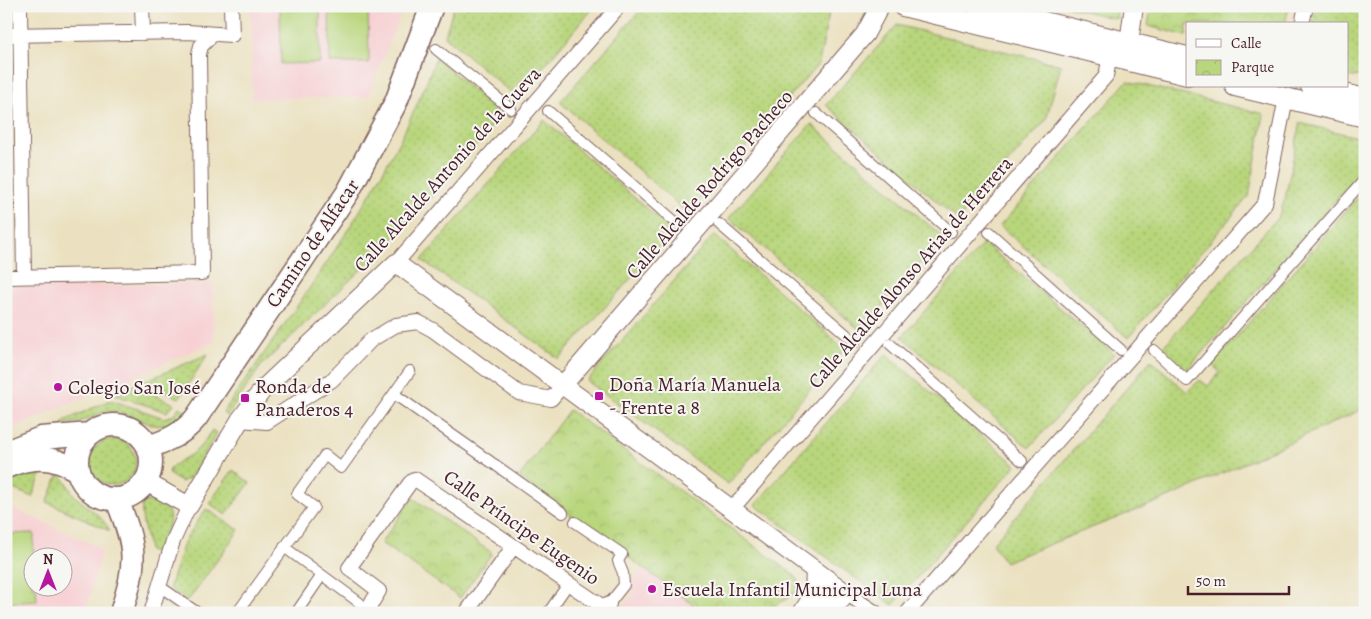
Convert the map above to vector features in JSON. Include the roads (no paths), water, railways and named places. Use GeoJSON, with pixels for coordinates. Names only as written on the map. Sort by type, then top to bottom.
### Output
{"type":"FeatureCollection","features":[{"type":"Feature","properties":{"kind":"main road","name":"Camino de Alfacar"},"geometry":{"type":"LineString","coordinates":[[149,447],[172,439],[187,429],[196,418],[348,192],[396,102],[432,6]]}},
{"type":"Feature","properties":{"kind":"main road"},"geometry":{"type":"LineString","coordinates":[[903,6],[1186,75]]}},
{"type":"Feature","properties":{"kind":"main road"},"geometry":{"type":"LineString","coordinates":[[978,6],[1186,57]]}},
{"type":"Feature","properties":{"kind":"main road"},"geometry":{"type":"LineString","coordinates":[[1244,88],[1365,118]]}},
{"type":"Feature","properties":{"kind":"main road"},"geometry":{"type":"LineString","coordinates":[[1321,88],[1363,96]]}},
{"type":"Feature","properties":{"kind":"main road"},"geometry":{"type":"LineString","coordinates":[[112,424],[128,427],[138,433],[149,447],[152,466],[146,482],[129,497],[118,500],[108,499],[90,491],[83,484],[78,470],[79,450],[90,434],[100,427],[112,424]]}},
{"type":"Feature","properties":{"kind":"main road"},"geometry":{"type":"LineString","coordinates":[[6,452],[41,438],[90,434]]}},
{"type":"Feature","properties":{"kind":"main road"},"geometry":{"type":"LineString","coordinates":[[6,467],[30,458],[42,457],[58,461],[78,470]]}},
{"type":"Feature","properties":{"kind":"main road"},"geometry":{"type":"LineString","coordinates":[[118,500],[130,530],[134,563],[122,613]]}},
{"type":"Feature","properties":{"kind":"street"},"geometry":{"type":"LineString","coordinates":[[20,6],[24,275]]}},
{"type":"Feature","properties":{"kind":"street"},"geometry":{"type":"LineString","coordinates":[[142,6],[143,32]]}},
{"type":"Feature","properties":{"kind":"street"},"geometry":{"type":"LineString","coordinates":[[6,35],[143,32],[203,32],[212,35],[232,35],[231,6]]}},
{"type":"Feature","properties":{"kind":"street","name":"Calle Alcalde Antonio de la Cueva"},"geometry":{"type":"LineString","coordinates":[[189,506],[240,420],[264,388],[289,362],[396,262],[619,6]]}},
{"type":"Feature","properties":{"kind":"street","name":"Calle Alcalde Rodrigo Pacheco"},"geometry":{"type":"LineString","coordinates":[[563,385],[865,34],[880,6]]}},
{"type":"Feature","properties":{"kind":"street"},"geometry":{"type":"LineString","coordinates":[[1129,43],[1134,6]]}},
{"type":"Feature","properties":{"kind":"street"},"geometry":{"type":"LineString","coordinates":[[1302,22],[1306,6]]}},
{"type":"Feature","properties":{"kind":"street"},"geometry":{"type":"LineString","coordinates":[[6,277],[24,275],[202,273],[199,54],[201,46],[212,35]]}},
{"type":"Feature","properties":{"kind":"street"},"geometry":{"type":"LineString","coordinates":[[436,49],[511,109]]}},
{"type":"Feature","properties":{"kind":"street","name":"Calle Alcalde Alonso Arias de Herrera"},"geometry":{"type":"LineString","coordinates":[[732,509],[1106,76],[1110,56]]}},
{"type":"Feature","properties":{"kind":"street"},"geometry":{"type":"LineString","coordinates":[[907,613],[1265,203],[1286,98]]}},
{"type":"Feature","properties":{"kind":"street"},"geometry":{"type":"LineString","coordinates":[[548,111],[680,226]]}},
{"type":"Feature","properties":{"kind":"street"},"geometry":{"type":"LineString","coordinates":[[816,113],[951,232]]}},
{"type":"Feature","properties":{"kind":"street"},"geometry":{"type":"LineString","coordinates":[[1154,350],[1187,381],[1365,179]]}},
{"type":"Feature","properties":{"kind":"street"},"geometry":{"type":"LineString","coordinates":[[719,224],[855,342]]}},
{"type":"Feature","properties":{"kind":"street"},"geometry":{"type":"LineString","coordinates":[[989,232],[1121,350]]}},
{"type":"Feature","properties":{"kind":"street"},"geometry":{"type":"LineString","coordinates":[[396,262],[846,593],[876,613]]}},
{"type":"Feature","properties":{"kind":"street"},"geometry":{"type":"LineString","coordinates":[[240,420],[267,422],[332,380],[371,340],[396,325],[418,322],[433,330],[519,393],[551,398],[563,385]]}},
{"type":"Feature","properties":{"kind":"street"},"geometry":{"type":"LineString","coordinates":[[890,344],[1022,462]]}},
{"type":"Feature","properties":{"kind":"street"},"geometry":{"type":"LineString","coordinates":[[238,613],[314,506],[297,494],[325,455],[341,468],[410,371]]}},
{"type":"Feature","properties":{"kind":"street"},"geometry":{"type":"LineString","coordinates":[[394,394],[563,513]]}},
{"type":"Feature","properties":{"kind":"street","name":"Calle Príncipe Eugenio"},"geometry":{"type":"LineString","coordinates":[[365,608],[369,607],[379,590],[349,568],[410,483],[415,479],[606,609]]}},
{"type":"Feature","properties":{"kind":"street"},"geometry":{"type":"LineString","coordinates":[[146,482],[189,506],[173,541],[152,613]]}},
{"type":"Feature","properties":{"kind":"street"},"geometry":{"type":"LineString","coordinates":[[575,522],[622,554],[618,561],[623,573],[624,585],[606,609]]}},
{"type":"Feature","properties":{"kind":"street"},"geometry":{"type":"LineString","coordinates":[[466,613],[513,547]]}},
{"type":"Feature","properties":{"kind":"street"},"geometry":{"type":"LineString","coordinates":[[284,548],[365,608]]}},
{"type":"Feature","properties":{"kind":"street"},"geometry":{"type":"LineString","coordinates":[[802,613],[814,594],[815,570]]}},
{"type":"Feature","properties":{"kind":"street"},"geometry":{"type":"LineString","coordinates":[[296,613],[322,575]]}},
{"type":"Feature","properties":{"kind":"street"},"geometry":{"type":"LineString","coordinates":[[165,590],[198,613]]}},
{"type":"Feature","properties":{"kind":"street"},"geometry":{"type":"LineString","coordinates":[[548,613],[564,590]]}},
{"type":"Feature","properties":{"kind":"street"},"geometry":{"type":"LineString","coordinates":[[806,613],[841,600],[846,593]]}},
{"type":"Feature","properties":{"kind":"place","name":"Colegio San José"},"geometry":{"type":"Point","coordinates":[58,387]}},
{"type":"Feature","properties":{"kind":"place","name":"Doña María Manuela - Frente a 8"},"geometry":{"type":"Point","coordinates":[599,396]}},
{"type":"Feature","properties":{"kind":"place","name":"Ronda de Panaderos 4"},"geometry":{"type":"Point","coordinates":[245,398]}},
{"type":"Feature","properties":{"kind":"place","name":"Escuela Infantil Municipal Luna"},"geometry":{"type":"Point","coordinates":[652,589]}}]}
